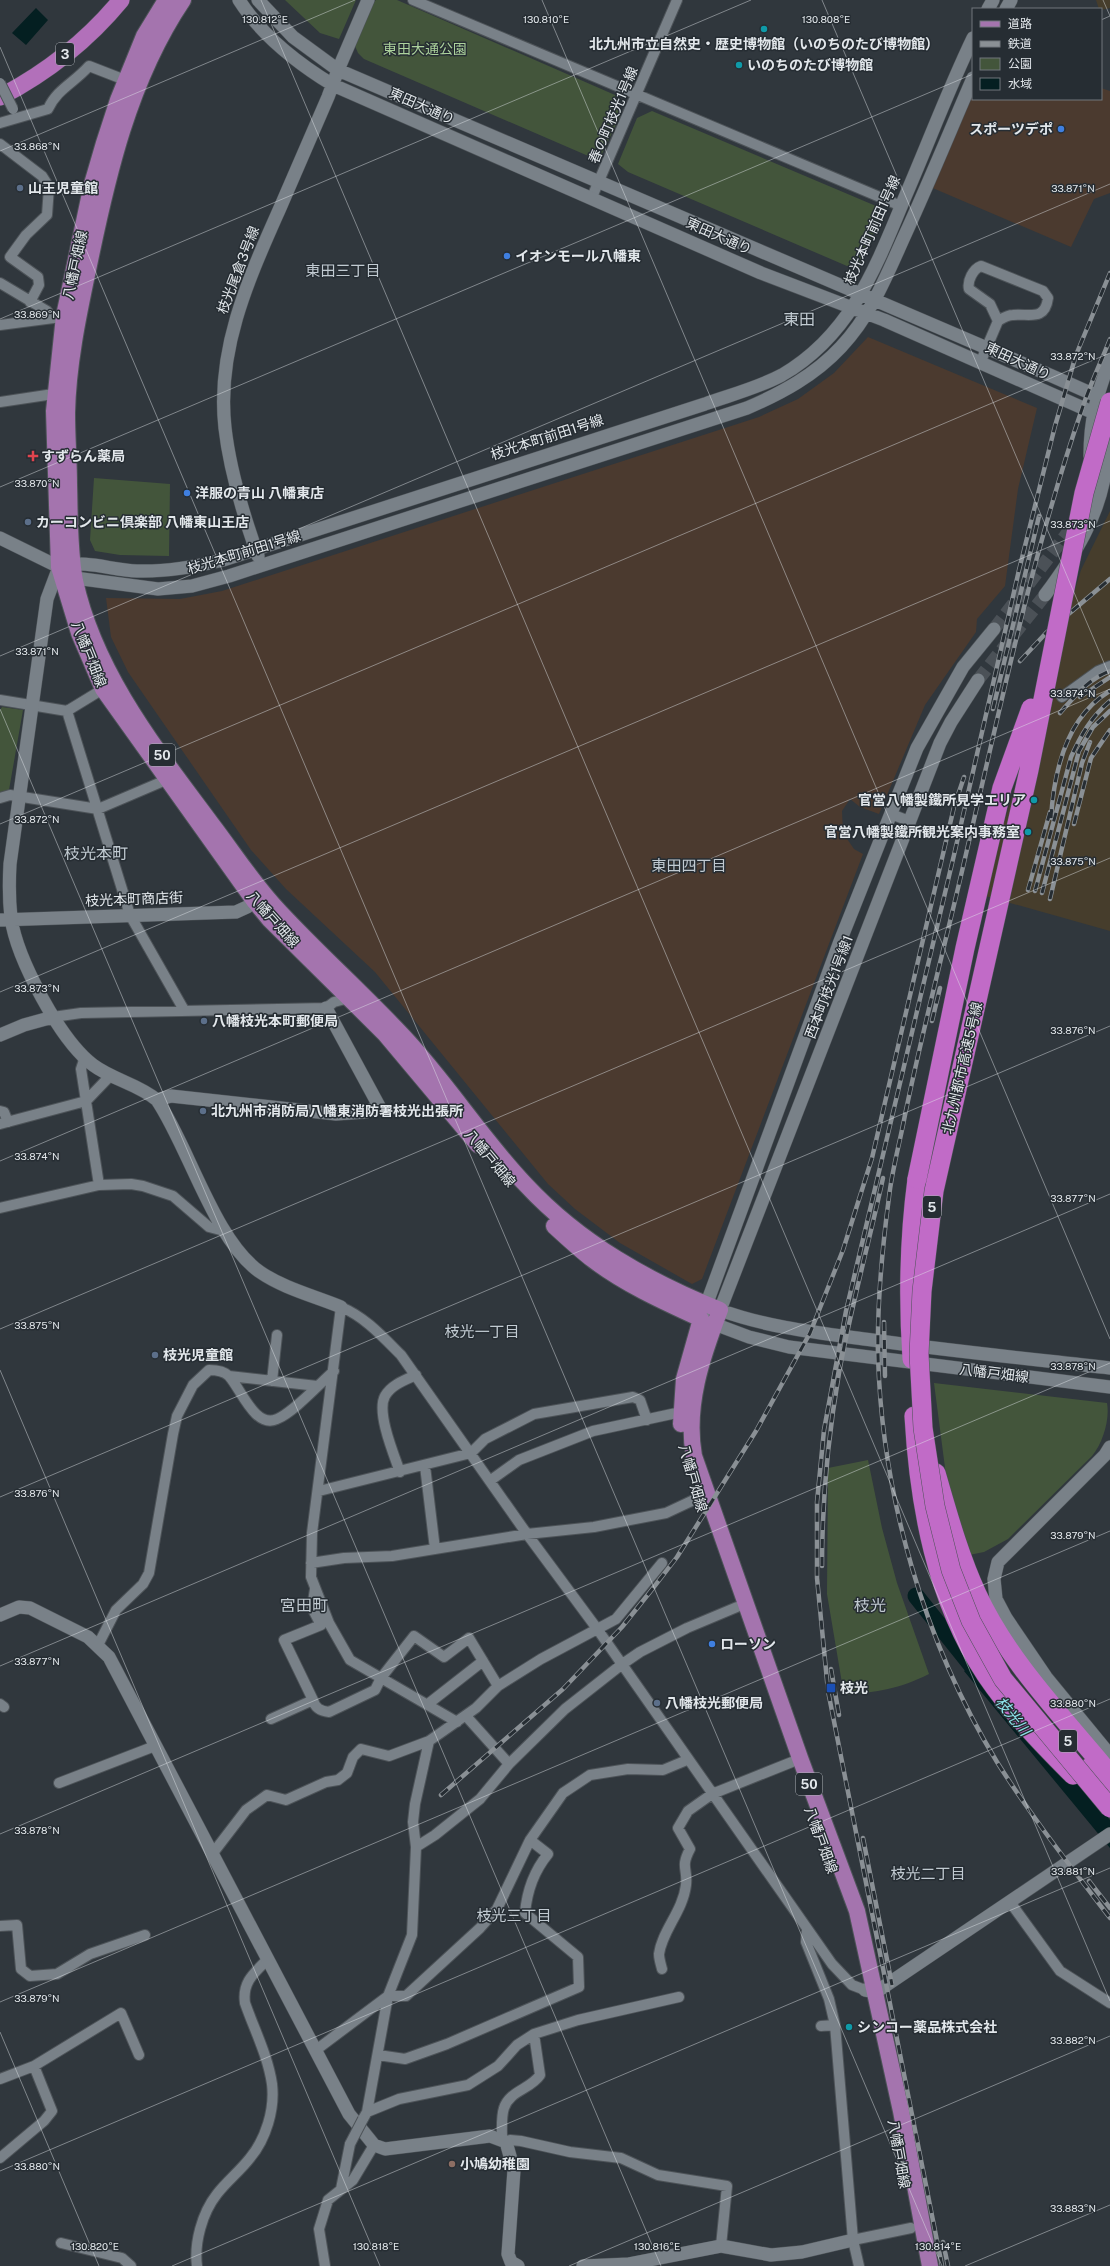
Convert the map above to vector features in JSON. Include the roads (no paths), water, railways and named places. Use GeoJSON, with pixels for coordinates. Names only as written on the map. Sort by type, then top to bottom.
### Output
{"type":"FeatureCollection","features":[{"type":"Feature","properties":{"kind":"highway","name":"3"},"geometry":{"type":"LineString","coordinates":[[0,85],[44,59],[76,33],[109,0]]}},
{"type":"Feature","properties":{"kind":"highway","name":"3"},"geometry":{"type":"LineString","coordinates":[[0,97],[50,66],[83,40],[121,0]]}},
{"type":"Feature","properties":{"kind":"highway"},"geometry":{"type":"LineString","coordinates":[[1106,404],[1071,539],[1070,565],[1027,722],[971,957],[922,1179],[923,1268],[918,1355],[926,1426],[924,1456],[934,1554],[944,1589],[971,1648],[996,1688],[1030,1731],[1110,1813]]}},
{"type":"Feature","properties":{"kind":"highway","name":"北九州都市高速5号線"},"geometry":{"type":"LineString","coordinates":[[1070,565],[1027,778],[934,1191],[927,1243],[920,1330],[920,1394],[927,1463],[935,1506],[951,1570],[961,1597],[987,1652],[1018,1698],[1110,1808]]}},
{"type":"Feature","properties":{"kind":"highway"},"geometry":{"type":"LineString","coordinates":[[924,1456],[977,1594],[991,1620],[1036,1684],[1110,1774]]}},
{"type":"Feature","properties":{"kind":"highway","name":"北九州都市高速5号線"},"geometry":{"type":"LineString","coordinates":[[935,1506],[956,1573],[983,1629],[1026,1691],[1110,1791]]}},
{"type":"Feature","properties":{"kind":"main road","name":"八幡戸畑線"},"geometry":{"type":"LineString","coordinates":[[166,0],[144,36],[126,80],[104,143],[92,184],[65,317],[62,393],[70,540],[69,570],[79,633],[103,689],[166,780],[260,898],[407,1040],[435,1072],[511,1168],[556,1214],[586,1238],[642,1274],[710,1314]]}},
{"type":"Feature","properties":{"kind":"main road","name":"八幡戸畑線"},"geometry":{"type":"LineString","coordinates":[[65,317],[132,101],[157,45],[184,0]]}},
{"type":"Feature","properties":{"kind":"main road","name":"八幡戸畑線"},"geometry":{"type":"LineString","coordinates":[[69,570],[92,634],[115,684],[260,898],[269,919],[349,998],[411,1063],[511,1184],[549,1223],[593,1260],[649,1294],[710,1314]]}},
{"type":"Feature","properties":{"kind":"main road","name":"八幡戸畑線"},"geometry":{"type":"LineString","coordinates":[[710,1314],[684,1379],[681,1412],[685,1456],[698,1498],[792,1762],[849,1914],[870,1991],[930,2266]]}},
{"type":"Feature","properties":{"kind":"main road","name":"八幡戸畑線"},"geometry":{"type":"LineString","coordinates":[[710,1314],[704,1356],[692,1410],[692,1443],[696,1466],[800,1758],[857,1911],[911,2228],[919,2266]]}},
{"type":"Feature","properties":{"kind":"street","name":"東田大通り"},"geometry":{"type":"LineString","coordinates":[[239,0],[264,31],[282,49],[309,70],[334,84],[761,273],[853,307],[981,361],[1092,412]]}},
{"type":"Feature","properties":{"kind":"street","name":"東田大通り"},"geometry":{"type":"LineString","coordinates":[[258,0],[293,37],[338,70],[987,348],[1106,404]]}},
{"type":"Feature","properties":{"kind":"street","name":"枝光尾倉3号線"},"geometry":{"type":"LineString","coordinates":[[262,565],[234,485],[224,427],[226,371],[231,337],[238,309],[256,261],[334,84],[338,70],[368,0]]}},
{"type":"Feature","properties":{"kind":"street"},"geometry":{"type":"LineString","coordinates":[[413,0],[637,96],[902,206]]}},
{"type":"Feature","properties":{"kind":"street","name":"春の町枝光1号線"},"geometry":{"type":"LineString","coordinates":[[592,197],[600,182],[677,0]]}},
{"type":"Feature","properties":{"kind":"street","name":"枝光本町前田1号線"},"geometry":{"type":"LineString","coordinates":[[69,570],[110,569],[161,571],[192,567],[223,560],[757,386],[781,375],[818,349],[835,331],[853,307],[872,277],[972,40]]}},
{"type":"Feature","properties":{"kind":"street"},"geometry":{"type":"LineString","coordinates":[[0,122],[48,109],[54,96],[78,78],[89,66],[126,80]]}},
{"type":"Feature","properties":{"kind":"street","name":"枝光本町前田1号線"},"geometry":{"type":"LineString","coordinates":[[69,570],[138,588],[192,586],[229,576],[747,408],[776,395],[826,362],[841,347],[868,314],[876,300],[972,80]]}},
{"type":"Feature","properties":{"kind":"street"},"geometry":{"type":"LineString","coordinates":[[0,85],[14,109]]}},
{"type":"Feature","properties":{"kind":"street"},"geometry":{"type":"LineString","coordinates":[[0,144],[42,176],[49,187],[47,215],[26,235],[10,258],[38,277],[38,285],[30,302]]}},
{"type":"Feature","properties":{"kind":"street"},"geometry":{"type":"LineString","coordinates":[[981,361],[998,321],[1014,314],[1030,316],[1039,314],[1045,307],[1047,295],[1043,291],[981,266],[974,271],[968,284],[969,289],[990,304],[998,321]]}},
{"type":"Feature","properties":{"kind":"street"},"geometry":{"type":"LineString","coordinates":[[0,283],[47,312],[65,317]]}},
{"type":"Feature","properties":{"kind":"street"},"geometry":{"type":"LineString","coordinates":[[0,325],[65,317]]}},
{"type":"Feature","properties":{"kind":"street"},"geometry":{"type":"LineString","coordinates":[[1045,595],[1069,563],[1084,537],[1097,507],[1106,465],[1106,404],[1110,360]]}},
{"type":"Feature","properties":{"kind":"street"},"geometry":{"type":"LineString","coordinates":[[0,402],[62,393]]}},
{"type":"Feature","properties":{"kind":"street"},"geometry":{"type":"LineString","coordinates":[[1071,539],[1089,491],[1090,431],[1092,412],[1106,404]]}},
{"type":"Feature","properties":{"kind":"street"},"geometry":{"type":"LineString","coordinates":[[0,538],[69,570],[47,599],[18,796],[10,864],[6,920],[34,981],[53,1017],[85,1058],[110,1076],[147,1092],[157,1100],[224,1231],[239,1252],[259,1271],[355,1313],[379,1332],[401,1355],[527,1534],[598,1630],[687,1760],[832,1964],[852,1985],[870,1991],[1010,1902],[1110,1834]]}},
{"type":"Feature","properties":{"kind":"street","name":"西本町枝光1号線1"},"geometry":{"type":"LineString","coordinates":[[710,1314],[840,944],[917,748],[930,722],[963,667],[994,629]]}},
{"type":"Feature","properties":{"kind":"street"},"geometry":{"type":"LineString","coordinates":[[1062,697],[1098,671],[1110,666]]}},
{"type":"Feature","properties":{"kind":"street","name":"西本町枝光1号線1"},"geometry":{"type":"LineString","coordinates":[[710,1314],[772,1180],[940,743],[957,711],[978,680]]}},
{"type":"Feature","properties":{"kind":"street"},"geometry":{"type":"LineString","coordinates":[[0,700],[67,711],[103,689]]}},
{"type":"Feature","properties":{"kind":"street"},"geometry":{"type":"LineString","coordinates":[[67,711],[130,915],[184,1010]]}},
{"type":"Feature","properties":{"kind":"street"},"geometry":{"type":"LineString","coordinates":[[0,798],[10,795],[98,809],[166,780]]}},
{"type":"Feature","properties":{"kind":"street"},"geometry":{"type":"LineString","coordinates":[[892,814],[909,821]]}},
{"type":"Feature","properties":{"kind":"street","name":"枝光本町商店街"},"geometry":{"type":"LineString","coordinates":[[6,920],[236,912],[260,898]]}},
{"type":"Feature","properties":{"kind":"street"},"geometry":{"type":"LineString","coordinates":[[0,1035],[24,1025],[53,1017],[81,1013],[326,1008],[334,1002],[349,998]]}},
{"type":"Feature","properties":{"kind":"street"},"geometry":{"type":"LineString","coordinates":[[157,1100],[171,1096],[336,1114],[366,1112],[379,1106],[326,1008]]}},
{"type":"Feature","properties":{"kind":"street"},"geometry":{"type":"LineString","coordinates":[[85,1058],[82,1069],[99,1185]]}},
{"type":"Feature","properties":{"kind":"street"},"geometry":{"type":"LineString","coordinates":[[0,1111],[4,1112],[4,1123],[86,1101],[110,1076]]}},
{"type":"Feature","properties":{"kind":"street"},"geometry":{"type":"LineString","coordinates":[[0,1208],[99,1185],[143,1186],[173,1196],[209,1228],[224,1231]]}},
{"type":"Feature","properties":{"kind":"street"},"geometry":{"type":"LineString","coordinates":[[340,1307],[334,1371],[319,1491],[312,1533],[311,1576],[315,1589],[329,1623],[350,1660],[428,1704],[461,1719],[509,1764]]}},
{"type":"Feature","properties":{"kind":"street","name":"八幡戸畑線"},"geometry":{"type":"LineString","coordinates":[[710,1314],[748,1337],[790,1347],[1110,1368]]}},
{"type":"Feature","properties":{"kind":"street","name":"八幡戸畑線"},"geometry":{"type":"LineString","coordinates":[[710,1314],[798,1330],[918,1355],[1110,1387]]}},
{"type":"Feature","properties":{"kind":"street"},"geometry":{"type":"LineString","coordinates":[[272,1381],[277,1335]]}},
{"type":"Feature","properties":{"kind":"street"},"geometry":{"type":"LineString","coordinates":[[98,1645],[116,1610],[144,1584],[149,1573],[177,1416],[193,1386],[209,1370],[218,1370],[229,1376],[317,1386]]}},
{"type":"Feature","properties":{"kind":"street"},"geometry":{"type":"LineString","coordinates":[[229,1376],[258,1417],[266,1421],[276,1420],[286,1414],[334,1371]]}},
{"type":"Feature","properties":{"kind":"street"},"geometry":{"type":"LineString","coordinates":[[400,1472],[382,1415],[385,1397],[393,1387],[416,1375]]}},
{"type":"Feature","properties":{"kind":"street"},"geometry":{"type":"LineString","coordinates":[[319,1491],[425,1466],[471,1453],[485,1439],[534,1414],[633,1397],[640,1400],[647,1420]]}},
{"type":"Feature","properties":{"kind":"street"},"geometry":{"type":"LineString","coordinates":[[490,1480],[519,1460],[593,1431],[681,1412]]}},
{"type":"Feature","properties":{"kind":"street"},"geometry":{"type":"LineString","coordinates":[[1110,1447],[1105,1455],[998,1562],[994,1579],[996,1599],[1006,1618],[1046,1677],[1110,1755]]}},
{"type":"Feature","properties":{"kind":"street"},"geometry":{"type":"LineString","coordinates":[[425,1466],[436,1549]]}},
{"type":"Feature","properties":{"kind":"street"},"geometry":{"type":"LineString","coordinates":[[311,1563],[344,1558],[392,1556],[527,1534],[594,1527],[666,1512],[698,1498]]}},
{"type":"Feature","properties":{"kind":"street"},"geometry":{"type":"LineString","coordinates":[[213,1853],[246,1810],[267,1795],[286,1800],[326,1782],[338,1780],[347,1773],[353,1757],[361,1749],[389,1756],[429,1741],[461,1719],[498,1686],[540,1659],[598,1630],[616,1619],[662,1563]]}},
{"type":"Feature","properties":{"kind":"street"},"geometry":{"type":"LineString","coordinates":[[315,1589],[312,1608],[321,1625],[284,1640],[314,1705],[321,1711],[328,1712],[375,1690],[381,1678],[414,1636],[444,1657],[469,1638],[498,1686]]}},
{"type":"Feature","properties":{"kind":"street"},"geometry":{"type":"LineString","coordinates":[[0,1615],[19,1607],[30,1608],[88,1637],[109,1657],[349,2114],[374,2145],[385,2149],[490,2136],[504,2141],[521,2140],[570,2152],[621,2158],[658,2175],[727,2186],[721,2246]]}},
{"type":"Feature","properties":{"kind":"street"},"geometry":{"type":"LineString","coordinates":[[416,1847],[435,1835],[480,1799],[509,1764],[565,1708],[620,1664],[687,1628],[737,1607]]}},
{"type":"Feature","properties":{"kind":"street"},"geometry":{"type":"LineString","coordinates":[[428,1704],[483,1661]]}},
{"type":"Feature","properties":{"kind":"street"},"geometry":{"type":"LineString","coordinates":[[271,1719],[312,1700]]}},
{"type":"Feature","properties":{"kind":"street"},"geometry":{"type":"LineString","coordinates":[[340,2189],[350,2144],[365,2116],[378,2055],[388,1996],[412,1935],[416,1847],[413,1822],[415,1804],[429,1741]]}},
{"type":"Feature","properties":{"kind":"street"},"geometry":{"type":"LineString","coordinates":[[59,1783],[155,1746]]}},
{"type":"Feature","properties":{"kind":"street"},"geometry":{"type":"LineString","coordinates":[[316,2050],[388,1996],[406,1996],[480,1928],[497,1909],[530,1840],[563,1793],[590,1775],[628,1769],[663,1770],[687,1760]]}},
{"type":"Feature","properties":{"kind":"street"},"geometry":{"type":"LineString","coordinates":[[662,1969],[659,1955],[664,1938],[678,1913],[686,1884],[684,1860],[690,1849],[678,1828],[688,1811],[712,1794],[792,1762]]}},
{"type":"Feature","properties":{"kind":"street"},"geometry":{"type":"LineString","coordinates":[[378,2055],[405,2059],[447,2044],[579,1987],[578,1957],[525,1913],[526,1898],[537,1868],[548,1854],[530,1840]]}},
{"type":"Feature","properties":{"kind":"street"},"geometry":{"type":"LineString","coordinates":[[1010,1902],[1060,1971],[1110,2003]]}},
{"type":"Feature","properties":{"kind":"street"},"geometry":{"type":"LineString","coordinates":[[0,1926],[17,1925],[21,1969],[30,1976],[57,1974],[90,1954],[145,1935]]}},
{"type":"Feature","properties":{"kind":"street"},"geometry":{"type":"LineString","coordinates":[[807,1929],[806,1942],[829,1998],[835,2025],[853,2240],[859,2266]]}},
{"type":"Feature","properties":{"kind":"street"},"geometry":{"type":"LineString","coordinates":[[197,2266],[196,2258],[201,2226],[209,2207],[217,2194],[251,2157],[262,2138],[270,2117],[272,2084],[245,2003],[244,1992],[246,1983],[268,1960]]}},
{"type":"Feature","properties":{"kind":"street"},"geometry":{"type":"LineString","coordinates":[[365,2116],[399,2099],[468,2085],[498,2066],[517,2045],[534,2034],[578,2020],[679,1997]]}},
{"type":"Feature","properties":{"kind":"street"},"geometry":{"type":"LineString","coordinates":[[0,2079],[34,2066],[121,2013],[139,2055]]}},
{"type":"Feature","properties":{"kind":"street"},"geometry":{"type":"LineString","coordinates":[[821,2026],[835,2025]]}},
{"type":"Feature","properties":{"kind":"street"},"geometry":{"type":"LineString","coordinates":[[518,2266],[511,2262],[508,2254],[514,2170],[504,2141],[504,2108],[510,2098],[537,2080],[540,2075],[534,2034]]}},
{"type":"Feature","properties":{"kind":"street"},"geometry":{"type":"LineString","coordinates":[[0,2158],[44,2121],[52,2111],[34,2066]]}},
{"type":"Feature","properties":{"kind":"street"},"geometry":{"type":"LineString","coordinates":[[325,2266],[319,2229],[328,2200],[353,2180],[374,2145]]}},
{"type":"Feature","properties":{"kind":"street"},"geometry":{"type":"LineString","coordinates":[[583,2266],[629,2264],[721,2246],[771,2255],[802,2252],[911,2228]]}},
{"type":"Feature","properties":{"kind":"street"},"geometry":{"type":"LineString","coordinates":[[61,2243],[122,2258],[131,2266]]}},
{"type":"Feature","properties":{"kind":"water"},"geometry":{"type":"Polygon","coordinates":[[[36,8],[48,20],[26,45],[12,33],[36,8]]]}},
{"type":"Feature","properties":{"kind":"water"},"geometry":{"type":"Polygon","coordinates":[[[977,1661],[1110,1820],[1110,1848],[964,1671],[977,1661]]]}},
{"type":"Feature","properties":{"kind":"waterway","name":"枝光川"},"geometry":{"type":"LineString","coordinates":[[916,1596],[980,1676]]}},
{"type":"Feature","properties":{"kind":"tunnel"},"geometry":{"type":"LineString","coordinates":[[994,629],[1069,531]]}},
{"type":"Feature","properties":{"kind":"tunnel"},"geometry":{"type":"LineString","coordinates":[[978,680],[1045,595]]}},
{"type":"Feature","properties":{"kind":"railway"},"geometry":{"type":"LineString","coordinates":[[942,2266],[828,1691],[817,1578],[817,1502],[824,1430],[846,1311],[954,855],[1019,570],[1055,426],[1076,355],[1110,273]]}},
{"type":"Feature","properties":{"kind":"railway"},"geometry":{"type":"LineString","coordinates":[[1110,339],[1082,409],[1064,464],[1018,630],[919,1050],[894,1166],[884,1237],[878,1316],[878,1356],[881,1409],[888,1462],[898,1514],[928,1618],[948,1668],[971,1716],[997,1762],[1037,1822],[1110,1918]]}},
{"type":"Feature","properties":{"kind":"railway"},"geometry":{"type":"LineString","coordinates":[[993,709],[1039,516]]}},
{"type":"Feature","properties":{"kind":"railway"},"geometry":{"type":"LineString","coordinates":[[1020,661],[1046,633],[1110,579]]}},
{"type":"Feature","properties":{"kind":"railway"},"geometry":{"type":"LineString","coordinates":[[1060,713],[1088,683],[1110,671]]}},
{"type":"Feature","properties":{"kind":"railway"},"geometry":{"type":"LineString","coordinates":[[1080,697],[1110,677]]}},
{"type":"Feature","properties":{"kind":"railway"},"geometry":{"type":"LineString","coordinates":[[1051,818],[1055,782],[1065,747],[1073,730],[1083,715],[1095,702],[1110,691]]}},
{"type":"Feature","properties":{"kind":"railway"},"geometry":{"type":"LineString","coordinates":[[1035,891],[1071,757],[1087,727],[1097,713],[1110,701]]}},
{"type":"Feature","properties":{"kind":"railway"},"geometry":{"type":"LineString","coordinates":[[1042,893],[1079,751],[1093,727],[1110,711]]}},
{"type":"Feature","properties":{"kind":"railway"},"geometry":{"type":"LineString","coordinates":[[1074,824],[1091,758],[1110,730]]}},
{"type":"Feature","properties":{"kind":"railway"},"geometry":{"type":"LineString","coordinates":[[1050,899],[1082,763],[1090,742]]}},
{"type":"Feature","properties":{"kind":"railway"},"geometry":{"type":"LineString","coordinates":[[441,1795],[563,1689],[622,1627],[650,1592],[677,1557],[756,1431],[810,1333],[843,1250],[872,1158],[954,807],[964,777]]}},
{"type":"Feature","properties":{"kind":"railway"},"geometry":{"type":"LineString","coordinates":[[1028,890],[1050,812]]}},
{"type":"Feature","properties":{"kind":"railway"},"geometry":{"type":"LineString","coordinates":[[932,1021],[940,988]]}},
{"type":"Feature","properties":{"kind":"railway"},"geometry":{"type":"LineString","coordinates":[[822,1566],[824,1493],[835,1397],[849,1324],[883,1178]]}},
{"type":"Feature","properties":{"kind":"railway"},"geometry":{"type":"LineString","coordinates":[[884,1322],[885,1376]]}},
{"type":"Feature","properties":{"kind":"railway"},"geometry":{"type":"LineString","coordinates":[[831,1669],[839,1715]]}},
{"type":"Feature","properties":{"kind":"railway"},"geometry":{"type":"LineString","coordinates":[[863,1838],[892,1985]]}},
{"type":"Feature","properties":{"kind":"railway"},"geometry":{"type":"LineString","coordinates":[[1089,1881],[1110,1908]]}},
{"type":"Feature","properties":{"kind":"railway"},"geometry":{"type":"LineString","coordinates":[[943,2242],[948,2266]]}},
{"type":"Feature","properties":{"kind":"place","name":"北九州市立自然史・歴史博物館（いのちのたび博物館）"},"geometry":{"type":"Point","coordinates":[764,29]}},
{"type":"Feature","properties":{"kind":"place","name":"いのちのたび博物館"},"geometry":{"type":"Point","coordinates":[739,65]}},
{"type":"Feature","properties":{"kind":"place","name":"スポーツデポ"},"geometry":{"type":"Point","coordinates":[1061,129]}},
{"type":"Feature","properties":{"kind":"place","name":"山王児童館"},"geometry":{"type":"Point","coordinates":[20,188]}},
{"type":"Feature","properties":{"kind":"place","name":"イオンモール八幡東"},"geometry":{"type":"Point","coordinates":[507,256]}},
{"type":"Feature","properties":{"kind":"place","name":"すずらん薬局"},"geometry":{"type":"Point","coordinates":[33,456]}},
{"type":"Feature","properties":{"kind":"place","name":"洋服の青山 八幡東店"},"geometry":{"type":"Point","coordinates":[187,493]}},
{"type":"Feature","properties":{"kind":"place","name":"カーコンビニ倶楽部 八幡東山王店"},"geometry":{"type":"Point","coordinates":[28,522]}},
{"type":"Feature","properties":{"kind":"place","name":"官営八幡製鐵所見学エリア"},"geometry":{"type":"Point","coordinates":[1034,800]}},
{"type":"Feature","properties":{"kind":"place","name":"官営八幡製鐵所観光案内事務室"},"geometry":{"type":"Point","coordinates":[1028,832]}},
{"type":"Feature","properties":{"kind":"place","name":"八幡枝光本町郵便局"},"geometry":{"type":"Point","coordinates":[204,1021]}},
{"type":"Feature","properties":{"kind":"place","name":"北九州市消防局八幡東消防署枝光出張所"},"geometry":{"type":"Point","coordinates":[203,1111]}},
{"type":"Feature","properties":{"kind":"place","name":"枝光児童館"},"geometry":{"type":"Point","coordinates":[155,1355]}},
{"type":"Feature","properties":{"kind":"place","name":"ローソン"},"geometry":{"type":"Point","coordinates":[712,1644]}},
{"type":"Feature","properties":{"kind":"place","name":"枝光"},"geometry":{"type":"Point","coordinates":[831,1688]}},
{"type":"Feature","properties":{"kind":"place","name":"八幡枝光郵便局"},"geometry":{"type":"Point","coordinates":[657,1703]}},
{"type":"Feature","properties":{"kind":"place","name":"シンコー薬品株式会社"},"geometry":{"type":"Point","coordinates":[849,2027]}},
{"type":"Feature","properties":{"kind":"place","name":"小鳩幼稚園"},"geometry":{"type":"Point","coordinates":[452,2164]}},
{"type":"Feature","properties":{"kind":"district","name":"東田三丁目"},"geometry":{"type":"Point","coordinates":[343,270]}},
{"type":"Feature","properties":{"kind":"district","name":"東田"},"geometry":{"type":"Point","coordinates":[799,319]}},
{"type":"Feature","properties":{"kind":"district","name":"枝光本町"},"geometry":{"type":"Point","coordinates":[96,853]}},
{"type":"Feature","properties":{"kind":"district","name":"東田四丁目"},"geometry":{"type":"Point","coordinates":[689,865]}},
{"type":"Feature","properties":{"kind":"district","name":"枝光一丁目"},"geometry":{"type":"Point","coordinates":[482,1331]}},
{"type":"Feature","properties":{"kind":"district","name":"宮田町"},"geometry":{"type":"Point","coordinates":[304,1605]}},
{"type":"Feature","properties":{"kind":"district","name":"枝光"},"geometry":{"type":"Point","coordinates":[870,1605]}},
{"type":"Feature","properties":{"kind":"district","name":"枝光二丁目"},"geometry":{"type":"Point","coordinates":[928,1873]}},
{"type":"Feature","properties":{"kind":"district","name":"枝光三丁目"},"geometry":{"type":"Point","coordinates":[514,1915]}},
{"type":"Feature","properties":{"kind":"park label","name":"東田大通公園"},"geometry":{"type":"Point","coordinates":[425,49]}}]}
